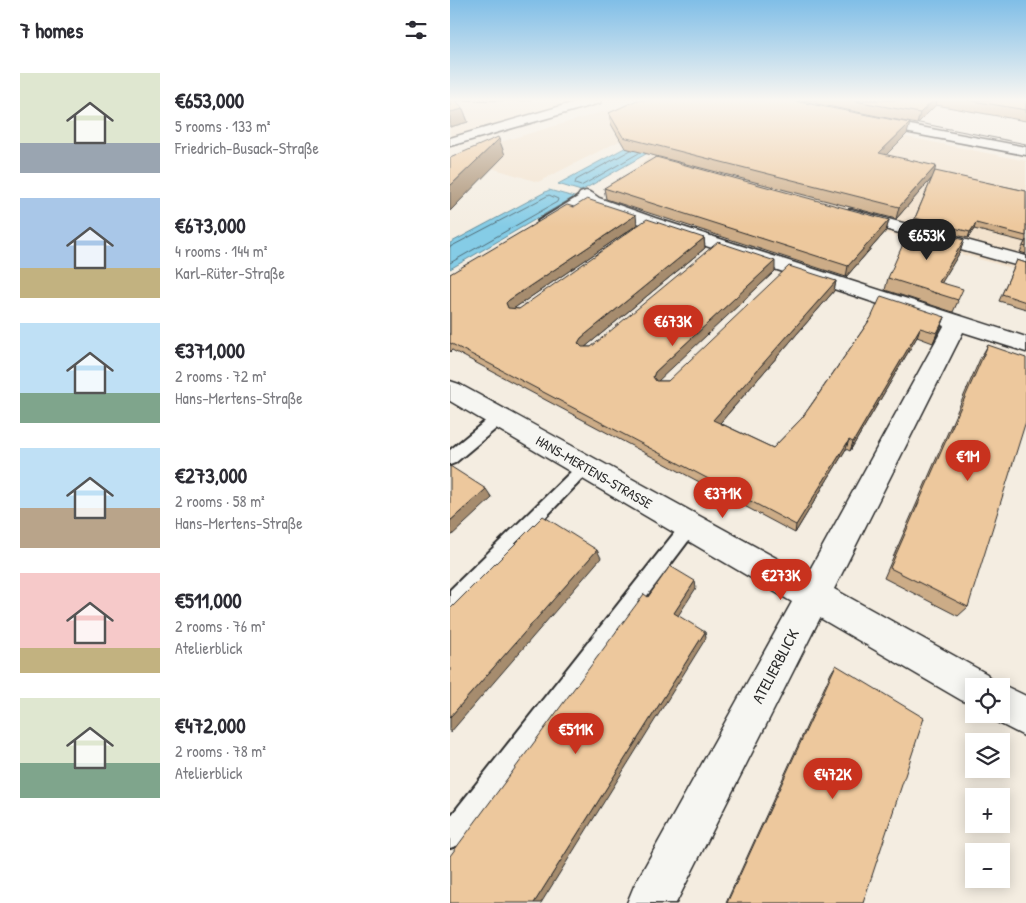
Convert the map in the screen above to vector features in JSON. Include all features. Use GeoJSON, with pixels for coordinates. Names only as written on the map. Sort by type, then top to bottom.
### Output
{"type":"FeatureCollection","features":[{"type":"Feature","properties":{"kind":"street"},"geometry":{"type":"LineString","coordinates":[[979,142],[1026,151]]}},
{"type":"Feature","properties":{"kind":"street"},"geometry":{"type":"LineString","coordinates":[[535,226],[586,196],[593,202],[645,225],[713,249],[1026,345]]}},
{"type":"Feature","properties":{"kind":"street"},"geometry":{"type":"LineString","coordinates":[[834,209],[1026,262]]}},
{"type":"Feature","properties":{"kind":"street","name":"ATELIERBLICK"},"geometry":{"type":"LineString","coordinates":[[650,903],[811,596],[874,482],[957,324]]}},
{"type":"Feature","properties":{"kind":"street","name":"HANS-MERTENS-STRASSE"},"geometry":{"type":"LineString","coordinates":[[450,390],[965,682]]}},
{"type":"Feature","properties":{"kind":"street"},"geometry":{"type":"LineString","coordinates":[[1010,708],[1026,717]]}},
{"type":"Feature","properties":{"kind":"lane"},"geometry":{"type":"LineString","coordinates":[[450,459],[499,418]]}},
{"type":"Feature","properties":{"kind":"lane"},"geometry":{"type":"LineString","coordinates":[[450,603],[584,466]]}},
{"type":"Feature","properties":{"kind":"lane"},"geometry":{"type":"LineString","coordinates":[[450,836],[689,526]]}},
{"type":"Feature","properties":{"kind":"shaded area"},"geometry":{"type":"Polygon","coordinates":[[[500,142],[617,142],[538,182],[472,162],[463,153],[500,142]]]}},
{"type":"Feature","properties":{"kind":"shaded area"},"geometry":{"type":"Polygon","coordinates":[[[672,142],[932,142],[1026,161],[1026,272],[637,165],[672,142]]]}},
{"type":"Feature","properties":{"kind":"water"},"geometry":{"type":"Polygon","coordinates":[[[635,142],[667,142],[581,191],[558,184],[635,142]]]}},
{"type":"Feature","properties":{"kind":"water"},"geometry":{"type":"Polygon","coordinates":[[[549,190],[574,197],[450,269],[450,243],[549,190]]]}},
{"type":"Feature","properties":{"kind":"building"},"geometry":{"type":"Polygon","coordinates":[[[486,142],[496,142],[450,186],[450,158],[486,142]]]}},
{"type":"Feature","properties":{"kind":"building"},"geometry":{"type":"Polygon","coordinates":[[[643,142],[890,142],[879,153],[936,166],[899,207],[643,142]]]}},
{"type":"Feature","properties":{"kind":"building"},"geometry":{"type":"Polygon","coordinates":[[[656,157],[889,220],[848,266],[604,188],[656,157]]]}},
{"type":"Feature","properties":{"kind":"building"},"geometry":{"type":"Polygon","coordinates":[[[935,171],[1026,191],[1026,236],[976,223],[970,232],[915,218],[935,171]]]}},
{"type":"Feature","properties":{"kind":"building"},"geometry":{"type":"Polygon","coordinates":[[[587,199],[636,215],[509,300],[506,303],[508,308],[519,309],[647,219],[704,238],[581,338],[578,343],[582,347],[591,347],[718,242],[775,261],[655,372],[653,377],[656,381],[668,381],[789,266],[836,281],[713,420],[773,448],[802,418],[871,318],[881,296],[945,317],[937,333],[920,328],[853,442],[849,440],[796,525],[450,343],[450,274],[567,205],[574,207],[587,199]]]}},
{"type":"Feature","properties":{"kind":"building"},"geometry":{"type":"Polygon","coordinates":[[[911,226],[964,240],[939,282],[963,289],[958,300],[888,278],[911,226]]]}},
{"type":"Feature","properties":{"kind":"building"},"geometry":{"type":"Polygon","coordinates":[[[1017,260],[1026,263],[1026,302],[1002,294],[1017,260]]]}},
{"type":"Feature","properties":{"kind":"building"},"geometry":{"type":"Polygon","coordinates":[[[988,345],[1026,358],[1026,421],[968,607],[890,568],[988,345]]]}},
{"type":"Feature","properties":{"kind":"building"},"geometry":{"type":"Polygon","coordinates":[[[450,466],[486,489],[450,521],[450,466]]]}},
{"type":"Feature","properties":{"kind":"building"},"geometry":{"type":"Polygon","coordinates":[[[543,516],[597,550],[450,717],[450,609],[543,516]]]}},
{"type":"Feature","properties":{"kind":"building"},"geometry":{"type":"Polygon","coordinates":[[[670,566],[695,581],[674,613],[705,632],[534,903],[450,903],[450,856],[644,594],[648,597],[670,566]]]}},
{"type":"Feature","properties":{"kind":"building"},"geometry":{"type":"Polygon","coordinates":[[[836,665],[924,718],[863,903],[727,903],[836,665]]]}},
{"type":"Feature","properties":{"kind":"tram line"},"geometry":{"type":"LineString","coordinates":[[1017,142],[1026,144]]}}]}
